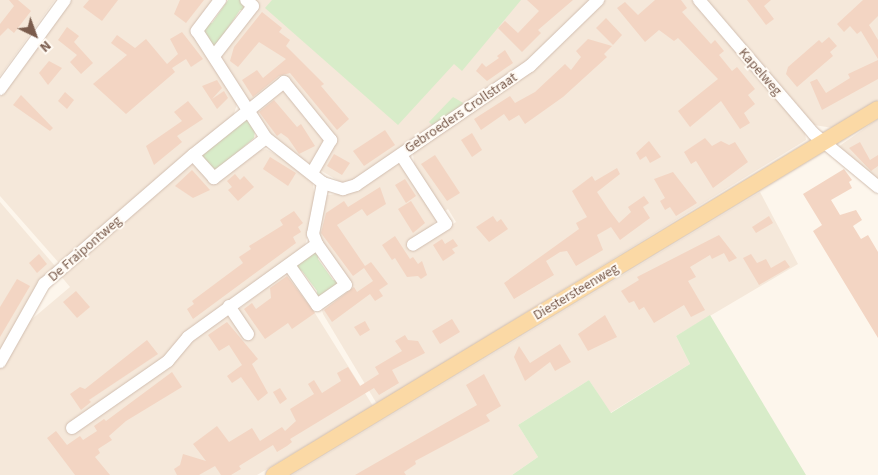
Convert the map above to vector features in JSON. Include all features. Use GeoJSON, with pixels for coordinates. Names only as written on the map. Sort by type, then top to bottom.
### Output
{"type":"FeatureCollection","features":[{"type":"Feature","properties":{"kind":"main road","name":"Diestersteenweg"},"geometry":{"type":"LineString","coordinates":[[274,475],[878,109]]}},
{"type":"Feature","properties":{"kind":"street"},"geometry":{"type":"LineString","coordinates":[[0,89],[65,0]]}},
{"type":"Feature","properties":{"kind":"street"},"geometry":{"type":"LineString","coordinates":[[220,0],[197,31],[266,138],[312,171],[323,183],[313,234],[316,244],[346,285],[316,305],[288,265]]}},
{"type":"Feature","properties":{"kind":"street"},"geometry":{"type":"LineString","coordinates":[[214,56],[254,6],[246,0]]}},
{"type":"Feature","properties":{"kind":"street","name":"Gebroeders Crollstraat"},"geometry":{"type":"LineString","coordinates":[[323,183],[349,188],[401,154],[530,66],[598,0]]}},
{"type":"Feature","properties":{"kind":"street","name":"Kapelweg"},"geometry":{"type":"LineString","coordinates":[[699,0],[823,142],[878,187]]}},
{"type":"Feature","properties":{"kind":"street"},"geometry":{"type":"LineString","coordinates":[[248,109],[284,82],[331,140],[312,171]]}},
{"type":"Feature","properties":{"kind":"street","name":"De Fraipontweg"},"geometry":{"type":"LineString","coordinates":[[0,362],[44,284],[248,109]]}},
{"type":"Feature","properties":{"kind":"street"},"geometry":{"type":"LineString","coordinates":[[193,155],[214,178],[266,138]]}},
{"type":"Feature","properties":{"kind":"street"},"geometry":{"type":"LineString","coordinates":[[401,154],[446,224],[413,245]]}},
{"type":"Feature","properties":{"kind":"street"},"geometry":{"type":"LineString","coordinates":[[72,428],[168,361],[188,337],[316,244]]}},
{"type":"Feature","properties":{"kind":"street"},"geometry":{"type":"LineString","coordinates":[[229,306],[248,334]]}},
{"type":"Feature","properties":{"kind":"shaded area"},"geometry":{"type":"Polygon","coordinates":[[[0,0],[55,0],[0,76],[0,0]]]}},
{"type":"Feature","properties":{"kind":"shaded area"},"geometry":{"type":"Polygon","coordinates":[[[68,0],[214,0],[191,30],[238,101],[233,117],[59,263],[0,196],[0,97],[68,0]]]}},
{"type":"Feature","properties":{"kind":"shaded area"},"geometry":{"type":"Polygon","coordinates":[[[251,0],[591,0],[525,63],[356,180],[342,183],[286,150],[270,135],[220,59],[251,0]]]}},
{"type":"Feature","properties":{"kind":"shaded area"},"geometry":{"type":"Polygon","coordinates":[[[604,0],[692,0],[805,132],[806,140],[377,404],[323,314],[321,306],[350,285],[318,240],[326,195],[338,194],[400,163],[438,218],[413,250],[456,222],[448,209],[443,212],[414,164],[413,153],[555,49],[604,0]]]}},
{"type":"Feature","properties":{"kind":"shaded area"},"geometry":{"type":"Polygon","coordinates":[[[707,0],[878,0],[878,100],[833,128],[814,125],[707,0]]]}},
{"type":"Feature","properties":{"kind":"shaded area"},"geometry":{"type":"Polygon","coordinates":[[[878,119],[878,182],[838,147],[878,119]]]}},
{"type":"Feature","properties":{"kind":"shaded area"},"geometry":{"type":"Polygon","coordinates":[[[266,149],[300,168],[313,183],[315,203],[305,246],[188,342],[221,317],[238,310],[288,270],[373,406],[257,475],[0,475],[0,369],[25,325],[70,287],[60,275],[193,161],[266,149]]]}},
{"type":"Feature","properties":{"kind":"shaded area"},"geometry":{"type":"Polygon","coordinates":[[[760,192],[798,264],[676,336],[690,364],[610,413],[589,380],[518,425],[538,457],[512,475],[292,475],[760,192]]]}},
{"type":"Feature","properties":{"kind":"shaded area"},"geometry":{"type":"Polygon","coordinates":[[[0,202],[55,266],[0,354],[0,202]]]}},
{"type":"Feature","properties":{"kind":"green space"},"geometry":{"type":"Polygon","coordinates":[[[228,0],[241,0],[245,10],[240,10],[215,48],[204,32],[205,24],[212,23],[228,0]]]}},
{"type":"Feature","properties":{"kind":"green space"},"geometry":{"type":"Polygon","coordinates":[[[272,0],[521,0],[462,71],[454,64],[398,125],[265,8],[272,0]]]}},
{"type":"Feature","properties":{"kind":"green space"},"geometry":{"type":"Polygon","coordinates":[[[453,97],[465,104],[433,126],[429,122],[453,97]]]}},
{"type":"Feature","properties":{"kind":"green space"},"geometry":{"type":"Polygon","coordinates":[[[246,119],[255,131],[254,138],[216,171],[202,158],[204,152],[246,119]]]}},
{"type":"Feature","properties":{"kind":"green space"},"geometry":{"type":"Polygon","coordinates":[[[314,253],[319,254],[318,259],[333,280],[339,281],[324,297],[316,297],[317,291],[302,271],[296,269],[297,265],[314,253]]]}},
{"type":"Feature","properties":{"kind":"green space"},"geometry":{"type":"Polygon","coordinates":[[[710,315],[806,475],[512,475],[538,457],[518,425],[589,380],[611,413],[690,364],[676,336],[710,315]]]}},
{"type":"Feature","properties":{"kind":"building"},"geometry":{"type":"Polygon","coordinates":[[[9,0],[18,0],[31,11],[14,33],[8,28],[0,36],[0,24],[14,6],[9,0]]]}},
{"type":"Feature","properties":{"kind":"building"},"geometry":{"type":"Polygon","coordinates":[[[89,0],[118,0],[102,21],[83,7],[89,0]]]}},
{"type":"Feature","properties":{"kind":"building"},"geometry":{"type":"Polygon","coordinates":[[[180,0],[204,0],[186,23],[174,14],[180,0]]]}},
{"type":"Feature","properties":{"kind":"building"},"geometry":{"type":"Polygon","coordinates":[[[527,0],[573,0],[538,30],[541,33],[522,52],[498,28],[505,21],[518,33],[539,11],[527,0]]]}},
{"type":"Feature","properties":{"kind":"building"},"geometry":{"type":"Polygon","coordinates":[[[655,0],[681,0],[687,8],[682,12],[711,44],[715,40],[724,51],[719,55],[732,71],[737,67],[755,89],[748,95],[755,104],[744,113],[750,123],[740,129],[721,101],[690,127],[678,111],[718,79],[678,38],[674,41],[659,30],[645,42],[617,8],[625,2],[638,15],[655,0]]]}},
{"type":"Feature","properties":{"kind":"building"},"geometry":{"type":"Polygon","coordinates":[[[747,0],[771,0],[764,6],[774,19],[766,25],[747,0]]]}},
{"type":"Feature","properties":{"kind":"building"},"geometry":{"type":"Polygon","coordinates":[[[863,0],[878,0],[878,16],[869,25],[878,40],[878,59],[861,31],[857,34],[850,26],[844,32],[837,24],[863,0]]]}},
{"type":"Feature","properties":{"kind":"building"},"geometry":{"type":"Polygon","coordinates":[[[262,12],[282,28],[279,32],[290,40],[286,46],[324,84],[321,86],[349,119],[337,130],[290,73],[279,76],[253,97],[242,80],[257,70],[263,78],[286,59],[259,42],[238,67],[230,61],[234,47],[262,12]]]}},
{"type":"Feature","properties":{"kind":"building"},"geometry":{"type":"Polygon","coordinates":[[[606,18],[622,35],[613,45],[596,28],[606,18]]]}},
{"type":"Feature","properties":{"kind":"building"},"geometry":{"type":"Polygon","coordinates":[[[67,27],[79,36],[74,42],[93,63],[81,74],[70,62],[77,55],[58,40],[67,27]]]}},
{"type":"Feature","properties":{"kind":"building"},"geometry":{"type":"Polygon","coordinates":[[[182,32],[203,59],[191,67],[186,59],[172,68],[175,72],[126,114],[93,84],[127,55],[111,43],[117,35],[135,48],[146,39],[167,64],[178,54],[170,39],[182,32]]]}},
{"type":"Feature","properties":{"kind":"building"},"geometry":{"type":"Polygon","coordinates":[[[829,37],[837,46],[830,52],[833,56],[797,87],[786,74],[788,67],[819,40],[822,43],[829,37]]]}},
{"type":"Feature","properties":{"kind":"building"},"geometry":{"type":"Polygon","coordinates":[[[588,39],[612,46],[604,54],[607,57],[563,97],[525,124],[519,115],[509,121],[504,114],[481,130],[474,119],[510,96],[515,103],[535,92],[565,64],[571,70],[581,57],[576,51],[588,39]]]}},
{"type":"Feature","properties":{"kind":"building"},"geometry":{"type":"Polygon","coordinates":[[[505,50],[513,63],[487,81],[476,71],[482,63],[486,67],[499,58],[497,56],[505,50]]]}},
{"type":"Feature","properties":{"kind":"building"},"geometry":{"type":"Polygon","coordinates":[[[878,60],[878,79],[822,110],[810,82],[817,79],[826,93],[850,78],[848,74],[878,60]]]}},
{"type":"Feature","properties":{"kind":"building"},"geometry":{"type":"Polygon","coordinates":[[[49,61],[62,68],[48,85],[39,73],[49,61]]]}},
{"type":"Feature","properties":{"kind":"building"},"geometry":{"type":"Polygon","coordinates":[[[217,80],[222,88],[212,99],[224,91],[228,98],[217,109],[202,86],[217,80]]]}},
{"type":"Feature","properties":{"kind":"building"},"geometry":{"type":"Polygon","coordinates":[[[65,92],[74,100],[67,109],[58,101],[65,92]]]}},
{"type":"Feature","properties":{"kind":"building"},"geometry":{"type":"Polygon","coordinates":[[[21,95],[53,128],[50,131],[13,105],[21,95]]]}},
{"type":"Feature","properties":{"kind":"building"},"geometry":{"type":"Polygon","coordinates":[[[274,100],[297,127],[301,124],[315,146],[299,154],[288,138],[281,133],[277,136],[259,112],[274,100]]]}},
{"type":"Feature","properties":{"kind":"building"},"geometry":{"type":"Polygon","coordinates":[[[188,101],[203,119],[177,136],[182,142],[154,165],[146,146],[182,121],[174,112],[188,101]]]}},
{"type":"Feature","properties":{"kind":"building"},"geometry":{"type":"Polygon","coordinates":[[[385,130],[395,145],[364,166],[353,151],[385,130]]]}},
{"type":"Feature","properties":{"kind":"building"},"geometry":{"type":"Polygon","coordinates":[[[472,133],[482,150],[472,157],[461,140],[472,133]]]}},
{"type":"Feature","properties":{"kind":"building"},"geometry":{"type":"Polygon","coordinates":[[[705,138],[712,146],[721,141],[729,145],[735,142],[748,162],[713,188],[696,161],[691,164],[684,152],[705,138]]]}},
{"type":"Feature","properties":{"kind":"building"},"geometry":{"type":"Polygon","coordinates":[[[649,141],[661,157],[650,163],[646,156],[640,160],[636,153],[649,141]]]}},
{"type":"Feature","properties":{"kind":"building"},"geometry":{"type":"Polygon","coordinates":[[[860,142],[870,160],[878,155],[878,166],[871,171],[849,148],[860,142]]]}},
{"type":"Feature","properties":{"kind":"building"},"geometry":{"type":"Polygon","coordinates":[[[334,154],[350,163],[342,175],[327,166],[334,154]]]}},
{"type":"Feature","properties":{"kind":"building"},"geometry":{"type":"Polygon","coordinates":[[[435,155],[460,193],[447,201],[421,164],[435,155]]]}},
{"type":"Feature","properties":{"kind":"building"},"geometry":{"type":"Polygon","coordinates":[[[270,157],[296,173],[288,186],[263,169],[270,157]]]}},
{"type":"Feature","properties":{"kind":"building"},"geometry":{"type":"Polygon","coordinates":[[[617,168],[620,174],[597,192],[619,223],[631,212],[628,207],[644,196],[649,203],[643,207],[650,218],[620,240],[611,227],[597,235],[603,250],[576,266],[567,251],[560,252],[546,261],[554,275],[514,299],[504,283],[579,229],[576,223],[587,217],[572,191],[592,176],[595,181],[617,168]]]}},
{"type":"Feature","properties":{"kind":"building"},"geometry":{"type":"Polygon","coordinates":[[[844,169],[852,180],[849,182],[852,188],[831,200],[840,215],[856,210],[862,220],[853,226],[861,239],[868,235],[878,252],[878,338],[813,231],[822,225],[803,194],[844,169]]]}},
{"type":"Feature","properties":{"kind":"building"},"geometry":{"type":"Polygon","coordinates":[[[192,170],[210,190],[193,198],[175,186],[192,170]]]}},
{"type":"Feature","properties":{"kind":"building"},"geometry":{"type":"Polygon","coordinates":[[[673,172],[697,203],[676,216],[670,207],[665,210],[660,201],[665,198],[654,179],[673,172]]]}},
{"type":"Feature","properties":{"kind":"building"},"geometry":{"type":"Polygon","coordinates":[[[235,174],[240,180],[244,176],[254,187],[238,201],[228,190],[232,187],[227,181],[235,174]]]}},
{"type":"Feature","properties":{"kind":"building"},"geometry":{"type":"Polygon","coordinates":[[[405,179],[416,196],[406,203],[395,185],[405,179]]]}},
{"type":"Feature","properties":{"kind":"building"},"geometry":{"type":"Polygon","coordinates":[[[380,187],[386,204],[367,216],[362,209],[337,225],[365,266],[371,262],[388,284],[379,290],[383,296],[375,301],[370,294],[332,322],[324,310],[354,287],[357,292],[373,281],[364,268],[353,276],[321,233],[326,213],[344,201],[348,207],[380,187]]]}},
{"type":"Feature","properties":{"kind":"building"},"geometry":{"type":"Polygon","coordinates":[[[411,201],[425,223],[413,233],[398,209],[411,201]]]}},
{"type":"Feature","properties":{"kind":"building"},"geometry":{"type":"Polygon","coordinates":[[[294,211],[303,223],[298,227],[301,232],[293,237],[296,243],[193,319],[187,309],[194,304],[192,301],[243,263],[239,257],[251,249],[249,246],[283,225],[280,220],[294,211]]]}},
{"type":"Feature","properties":{"kind":"building"},"geometry":{"type":"Polygon","coordinates":[[[493,216],[497,222],[501,219],[508,229],[489,242],[476,227],[493,216]]]}},
{"type":"Feature","properties":{"kind":"building"},"geometry":{"type":"Polygon","coordinates":[[[769,216],[773,223],[756,233],[752,227],[769,216]]]}},
{"type":"Feature","properties":{"kind":"building"},"geometry":{"type":"Polygon","coordinates":[[[719,235],[737,258],[729,262],[724,253],[712,259],[710,255],[690,267],[696,277],[688,281],[705,310],[691,317],[684,305],[654,323],[644,307],[639,310],[634,301],[629,303],[621,291],[639,280],[637,277],[719,235]]]}},
{"type":"Feature","properties":{"kind":"building"},"geometry":{"type":"Polygon","coordinates":[[[395,236],[410,259],[413,257],[418,264],[422,261],[427,275],[421,279],[418,276],[407,277],[395,258],[392,260],[382,245],[395,236]]]}},
{"type":"Feature","properties":{"kind":"building"},"geometry":{"type":"Polygon","coordinates":[[[442,239],[445,244],[453,239],[458,246],[452,249],[455,253],[443,261],[433,245],[442,239]]]}},
{"type":"Feature","properties":{"kind":"building"},"geometry":{"type":"Polygon","coordinates":[[[39,254],[47,264],[37,273],[29,263],[39,254]]]}},
{"type":"Feature","properties":{"kind":"building"},"geometry":{"type":"Polygon","coordinates":[[[751,254],[757,263],[766,259],[771,268],[785,260],[790,267],[759,285],[743,258],[751,254]]]}},
{"type":"Feature","properties":{"kind":"building"},"geometry":{"type":"Polygon","coordinates":[[[287,276],[315,313],[292,329],[288,323],[265,339],[244,309],[252,303],[256,309],[271,298],[270,288],[287,276]]]}},
{"type":"Feature","properties":{"kind":"building"},"geometry":{"type":"Polygon","coordinates":[[[17,279],[30,286],[0,337],[0,307],[17,279]]]}},
{"type":"Feature","properties":{"kind":"building"},"geometry":{"type":"Polygon","coordinates":[[[76,291],[90,307],[77,318],[63,302],[76,291]]]}},
{"type":"Feature","properties":{"kind":"building"},"geometry":{"type":"Polygon","coordinates":[[[605,315],[617,337],[588,351],[578,334],[605,315]]]}},
{"type":"Feature","properties":{"kind":"building"},"geometry":{"type":"Polygon","coordinates":[[[452,319],[460,332],[440,344],[432,331],[452,319]]]}},
{"type":"Feature","properties":{"kind":"building"},"geometry":{"type":"Polygon","coordinates":[[[365,321],[370,330],[360,336],[354,327],[365,321]]]}},
{"type":"Feature","properties":{"kind":"building"},"geometry":{"type":"Polygon","coordinates":[[[227,322],[258,359],[252,364],[268,393],[258,401],[241,377],[232,383],[227,376],[242,365],[229,345],[219,351],[208,335],[227,322]]]}},
{"type":"Feature","properties":{"kind":"building"},"geometry":{"type":"Polygon","coordinates":[[[405,335],[408,340],[418,341],[425,353],[392,370],[399,383],[379,395],[374,388],[290,439],[292,442],[287,446],[277,452],[273,445],[239,466],[241,469],[231,475],[221,475],[215,466],[199,475],[177,475],[174,469],[180,465],[183,454],[206,461],[193,444],[217,426],[229,442],[252,428],[260,441],[282,427],[285,431],[296,421],[290,409],[314,394],[308,384],[314,380],[322,393],[341,381],[337,373],[348,367],[360,386],[379,374],[375,367],[402,351],[395,341],[405,335]]]}},
{"type":"Feature","properties":{"kind":"building"},"geometry":{"type":"Polygon","coordinates":[[[147,340],[158,354],[89,400],[91,402],[81,410],[70,394],[80,387],[85,389],[147,340]]]}},
{"type":"Feature","properties":{"kind":"building"},"geometry":{"type":"Polygon","coordinates":[[[560,344],[571,362],[555,371],[550,362],[525,381],[514,357],[519,346],[530,363],[560,344]]]}},
{"type":"Feature","properties":{"kind":"building"},"geometry":{"type":"Polygon","coordinates":[[[172,372],[182,387],[126,421],[109,436],[112,440],[98,449],[100,453],[95,457],[110,475],[75,475],[47,438],[56,431],[67,445],[80,436],[83,440],[97,431],[94,426],[104,419],[106,421],[172,372]]]}},
{"type":"Feature","properties":{"kind":"building"},"geometry":{"type":"Polygon","coordinates":[[[484,374],[501,406],[486,415],[490,421],[415,461],[416,464],[404,472],[406,475],[355,475],[477,405],[466,385],[484,374]]]}},
{"type":"Feature","properties":{"kind":"building"},"geometry":{"type":"Polygon","coordinates":[[[280,388],[287,399],[280,404],[273,392],[280,388]]]}}]}
